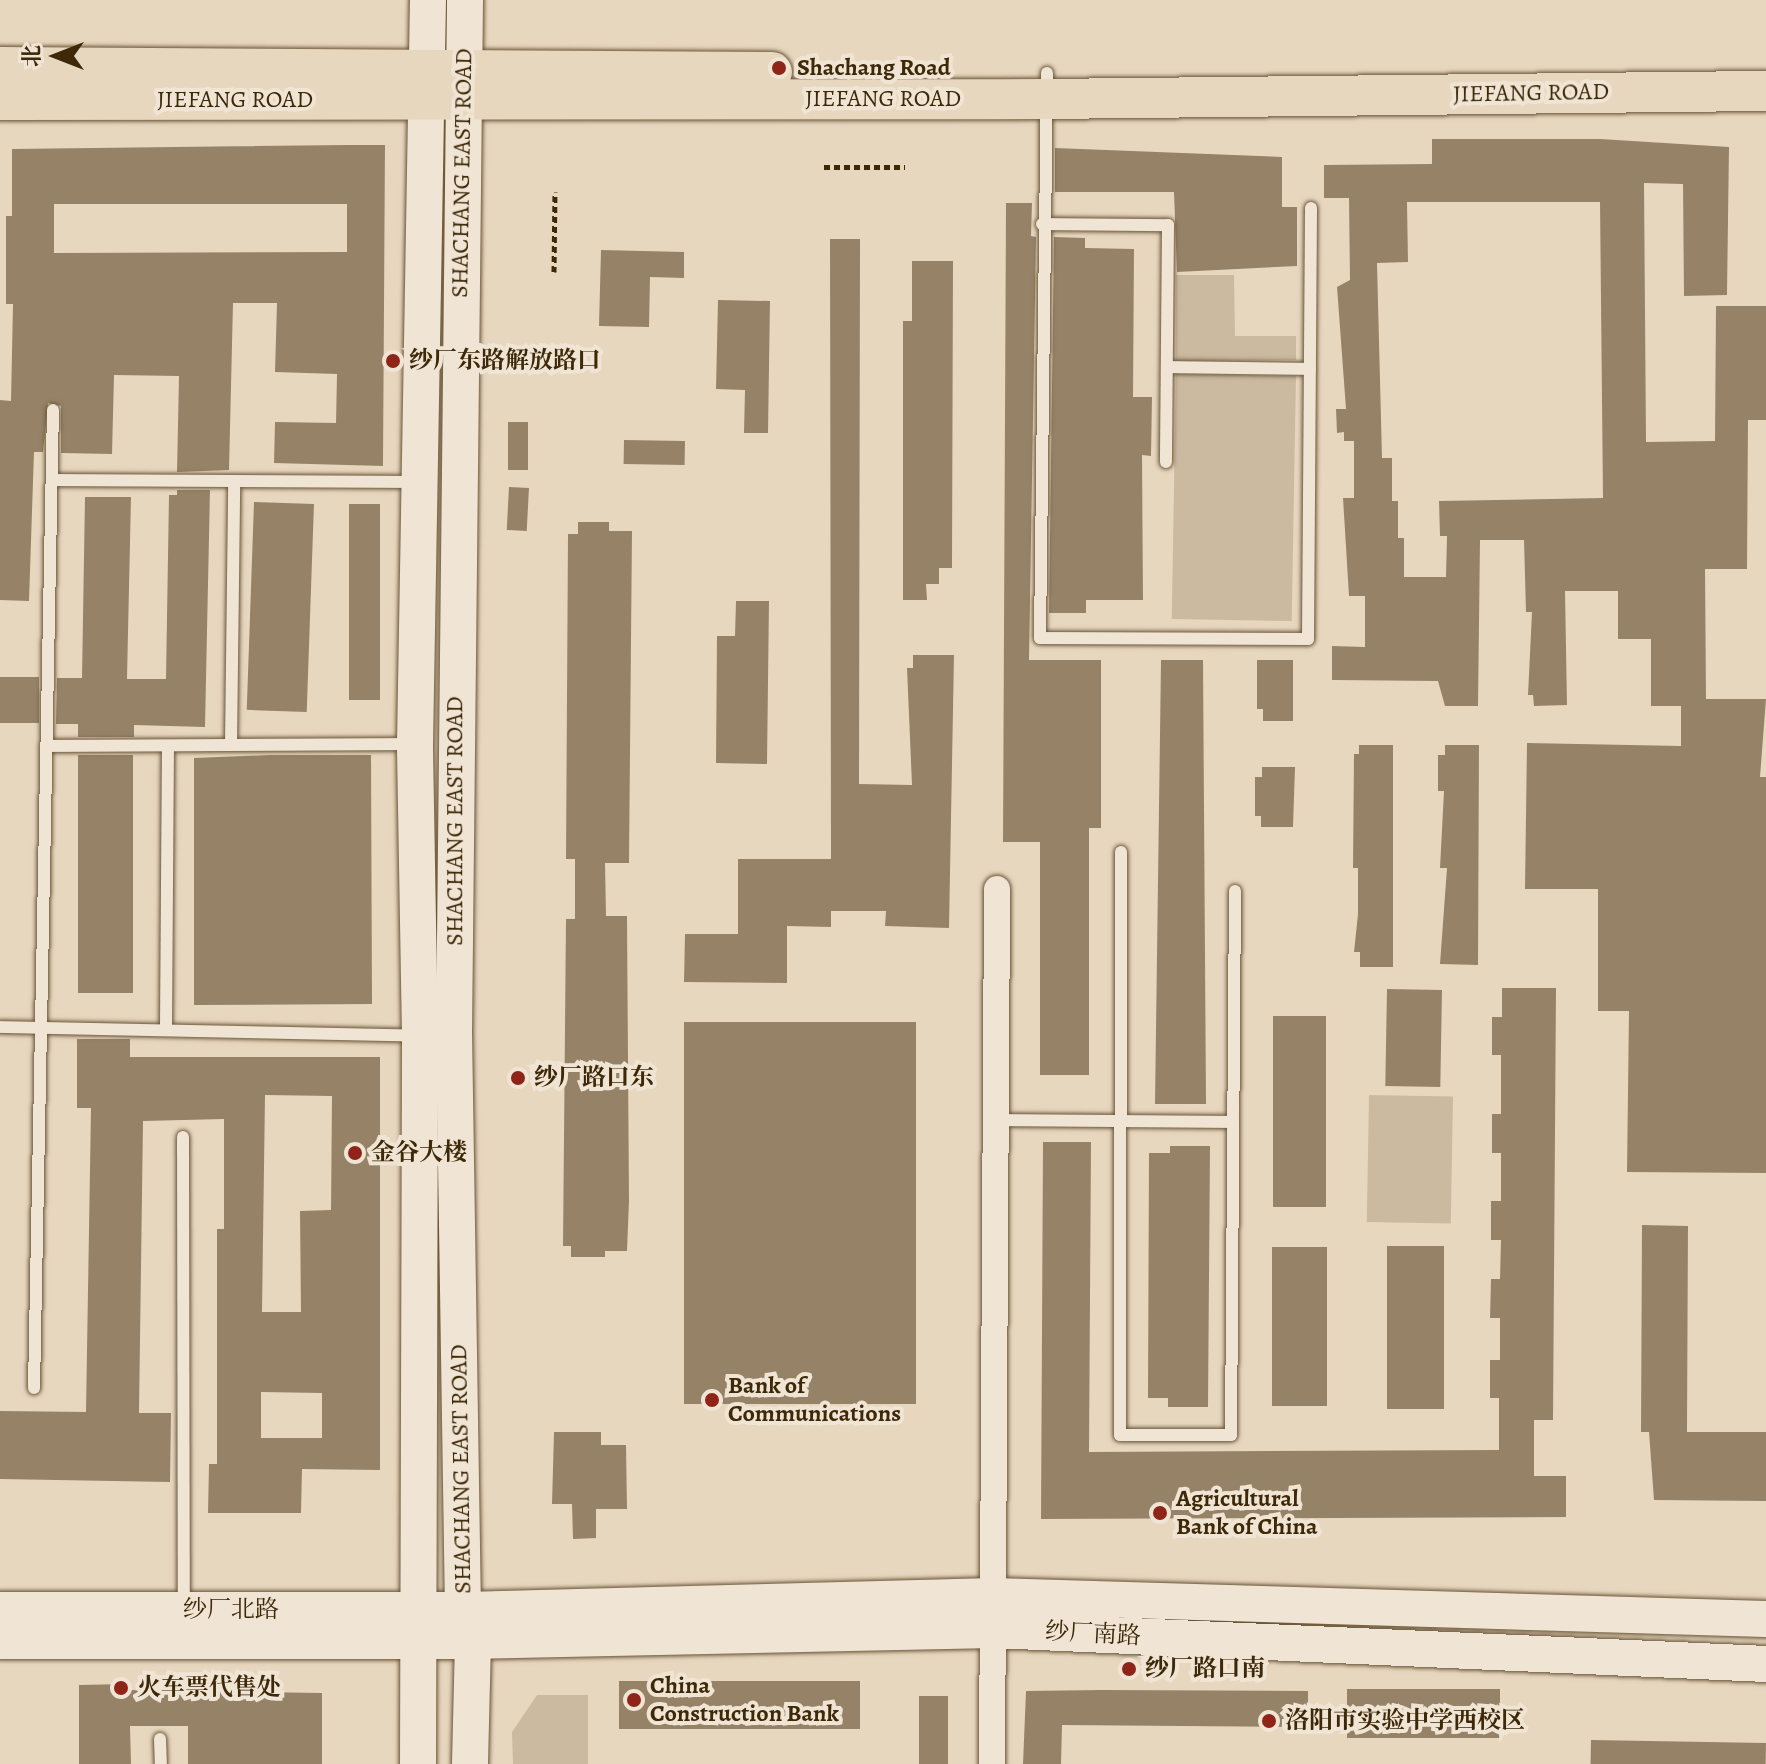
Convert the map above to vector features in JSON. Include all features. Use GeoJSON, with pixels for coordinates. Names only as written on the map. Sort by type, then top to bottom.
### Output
{"type":"FeatureCollection","features":[{"type":"Feature","properties":{"kind":"main road","name":"SHACHANG EAST ROAD"},"geometry":{"type":"LineString","coordinates":[[428,0],[445,85],[454,1032],[470,1764]]}},
{"type":"Feature","properties":{"kind":"main road","name":"SHACHANG EAST ROAD"},"geometry":{"type":"LineString","coordinates":[[418,1764],[420,1036],[415,744],[419,482],[445,85],[465,0]]}},
{"type":"Feature","properties":{"kind":"main road","name":"JIEFANG ROAD"},"geometry":{"type":"LineString","coordinates":[[0,67],[445,85]]}},
{"type":"Feature","properties":{"kind":"main road","name":"JIEFANG ROAD"},"geometry":{"type":"LineString","coordinates":[[1046,86],[1766,73]]}},
{"type":"Feature","properties":{"kind":"main road","name":"JIEFANG ROAD"},"geometry":{"type":"LineString","coordinates":[[0,100],[445,85],[1766,91]]}},
{"type":"Feature","properties":{"kind":"main road","name":"纱厂北路"},"geometry":{"type":"LineString","coordinates":[[0,1610],[184,1626]]}},
{"type":"Feature","properties":{"kind":"main road","name":"纱厂南路"},"geometry":{"type":"LineString","coordinates":[[994,1613],[1766,1664]]}},
{"type":"Feature","properties":{"kind":"main road","name":"纱厂南路"},"geometry":{"type":"LineString","coordinates":[[419,1626],[994,1613],[1766,1619]]}},
{"type":"Feature","properties":{"kind":"main road","name":"纱厂北路"},"geometry":{"type":"LineString","coordinates":[[0,1641],[184,1626],[419,1626]]}},
{"type":"Feature","properties":{"kind":"street"},"geometry":{"type":"LineString","coordinates":[[992,1764],[997,889]]}},
{"type":"Feature","properties":{"kind":"lane"},"geometry":{"type":"LineString","coordinates":[[1046,86],[1042,224],[1040,638],[1308,639],[1311,208]]}},
{"type":"Feature","properties":{"kind":"lane"},"geometry":{"type":"LineString","coordinates":[[1042,224],[1168,225],[1166,462]]}},
{"type":"Feature","properties":{"kind":"lane"},"geometry":{"type":"LineString","coordinates":[[1167,367],[1310,369]]}},
{"type":"Feature","properties":{"kind":"lane"},"geometry":{"type":"LineString","coordinates":[[34,1388],[53,410]]}},
{"type":"Feature","properties":{"kind":"lane"},"geometry":{"type":"LineString","coordinates":[[52,480],[419,482]]}},
{"type":"Feature","properties":{"kind":"lane"},"geometry":{"type":"LineString","coordinates":[[231,745],[234,481]]}},
{"type":"Feature","properties":{"kind":"lane"},"geometry":{"type":"LineString","coordinates":[[46,746],[415,744]]}},
{"type":"Feature","properties":{"kind":"lane"},"geometry":{"type":"LineString","coordinates":[[166,1028],[168,746]]}},
{"type":"Feature","properties":{"kind":"lane"},"geometry":{"type":"LineString","coordinates":[[1121,852],[1120,1435],[1231,1435],[1235,891]]}},
{"type":"Feature","properties":{"kind":"lane"},"geometry":{"type":"LineString","coordinates":[[0,1027],[166,1028],[420,1036]]}},
{"type":"Feature","properties":{"kind":"lane"},"geometry":{"type":"LineString","coordinates":[[996,1120],[1233,1122]]}},
{"type":"Feature","properties":{"kind":"lane"},"geometry":{"type":"LineString","coordinates":[[183,1137],[184,1626]]}},
{"type":"Feature","properties":{"kind":"lane"},"geometry":{"type":"LineString","coordinates":[[160,1739],[161,1764]]}},
{"type":"Feature","properties":{"kind":"path"},"geometry":{"type":"LineString","coordinates":[[824,167],[905,167]]}},
{"type":"Feature","properties":{"kind":"path"},"geometry":{"type":"LineString","coordinates":[[554,272],[555,192]]}},
{"type":"Feature","properties":{"kind":"shaded area"},"geometry":{"type":"Polygon","coordinates":[[[1176,275],[1234,275],[1235,336],[1296,336],[1296,360],[1176,361],[1176,275]]]}},
{"type":"Feature","properties":{"kind":"shaded area"},"geometry":{"type":"Polygon","coordinates":[[[1176,374],[1296,376],[1292,621],[1172,619],[1176,374]]]}},
{"type":"Feature","properties":{"kind":"shaded area"},"geometry":{"type":"Polygon","coordinates":[[[1369,1095],[1453,1096],[1451,1223],[1367,1222],[1369,1095]]]}},
{"type":"Feature","properties":{"kind":"shaded area"},"geometry":{"type":"Polygon","coordinates":[[[537,1695],[588,1695],[588,1764],[513,1764],[512,1732],[537,1695]]]}},
{"type":"Feature","properties":{"kind":"building"},"geometry":{"type":"Polygon","coordinates":[[[1432,139],[1600,139],[1729,147],[1727,295],[1684,296],[1683,184],[1644,183],[1646,442],[1715,441],[1716,306],[1766,306],[1766,420],[1748,420],[1747,569],[1705,569],[1706,699],[1766,699],[1760,777],[1766,777],[1766,1173],[1627,1172],[1629,1011],[1598,1011],[1598,889],[1525,889],[1527,743],[1681,746],[1681,706],[1651,706],[1651,639],[1618,639],[1618,591],[1565,591],[1567,705],[1534,706],[1533,695],[1528,695],[1532,612],[1526,612],[1524,540],[1480,540],[1478,706],[1445,706],[1438,681],[1332,680],[1332,646],[1365,647],[1365,596],[1349,596],[1343,498],[1354,498],[1354,441],[1344,441],[1344,432],[1337,433],[1336,409],[1346,409],[1337,287],[1350,280],[1349,198],[1324,198],[1324,165],[1432,164],[1432,139]],[[1407,202],[1408,262],[1377,263],[1382,458],[1392,458],[1392,501],[1398,501],[1398,538],[1404,538],[1404,577],[1446,577],[1447,536],[1440,536],[1439,501],[1603,498],[1600,202],[1407,202]]]}},
{"type":"Feature","properties":{"kind":"building"},"geometry":{"type":"Polygon","coordinates":[[[385,145],[383,466],[274,463],[275,422],[336,423],[337,374],[275,372],[277,303],[233,303],[229,470],[177,472],[179,376],[114,375],[112,454],[61,453],[61,406],[48,403],[43,452],[34,452],[29,601],[0,600],[0,400],[11,401],[13,304],[6,304],[6,216],[12,216],[12,149],[385,145]],[[54,204],[54,253],[347,252],[347,204],[54,204]]]}},
{"type":"Feature","properties":{"kind":"building"},"geometry":{"type":"Polygon","coordinates":[[[1055,148],[1282,157],[1282,207],[1297,207],[1297,266],[1177,272],[1174,192],[1055,192],[1055,148]]]}},
{"type":"Feature","properties":{"kind":"building"},"geometry":{"type":"Polygon","coordinates":[[[1006,203],[1032,203],[1031,236],[1036,237],[1029,660],[1101,660],[1101,828],[1089,828],[1089,1075],[1040,1075],[1040,842],[1003,842],[1006,203]]]}},
{"type":"Feature","properties":{"kind":"building"},"geometry":{"type":"Polygon","coordinates":[[[1054,237],[1085,238],[1085,248],[1134,249],[1133,397],[1152,397],[1151,456],[1142,455],[1143,600],[1086,600],[1086,613],[1049,613],[1054,237]]]}},
{"type":"Feature","properties":{"kind":"building"},"geometry":{"type":"Polygon","coordinates":[[[830,239],[860,239],[859,784],[912,785],[907,668],[913,668],[913,655],[954,655],[949,928],[885,926],[886,911],[831,911],[831,927],[787,926],[787,983],[684,982],[685,934],[738,934],[738,859],[831,859],[830,239]]]}},
{"type":"Feature","properties":{"kind":"building"},"geometry":{"type":"Polygon","coordinates":[[[601,250],[684,252],[684,278],[650,277],[649,327],[599,326],[601,250]]]}},
{"type":"Feature","properties":{"kind":"building"},"geometry":{"type":"Polygon","coordinates":[[[912,261],[953,261],[952,568],[939,568],[939,584],[926,584],[927,600],[903,600],[903,321],[912,321],[912,261]]]}},
{"type":"Feature","properties":{"kind":"building"},"geometry":{"type":"Polygon","coordinates":[[[718,300],[770,301],[768,433],[744,433],[745,390],[716,389],[718,300]]]}},
{"type":"Feature","properties":{"kind":"building"},"geometry":{"type":"Polygon","coordinates":[[[508,422],[528,422],[528,470],[508,470],[508,422]]]}},
{"type":"Feature","properties":{"kind":"building"},"geometry":{"type":"Polygon","coordinates":[[[624,440],[685,441],[685,465],[624,464],[624,440]]]}},
{"type":"Feature","properties":{"kind":"building"},"geometry":{"type":"Polygon","coordinates":[[[509,487],[529,488],[527,531],[507,530],[509,487]]]}},
{"type":"Feature","properties":{"kind":"building"},"geometry":{"type":"Polygon","coordinates":[[[177,490],[210,490],[205,727],[134,725],[134,737],[78,737],[78,724],[56,724],[57,678],[82,678],[85,497],[131,497],[127,679],[166,679],[169,495],[177,495],[177,490]]]}},
{"type":"Feature","properties":{"kind":"building"},"geometry":{"type":"Polygon","coordinates":[[[254,502],[314,504],[307,712],[247,710],[254,502]]]}},
{"type":"Feature","properties":{"kind":"building"},"geometry":{"type":"Polygon","coordinates":[[[349,504],[380,504],[380,700],[349,700],[349,504]]]}},
{"type":"Feature","properties":{"kind":"building"},"geometry":{"type":"Polygon","coordinates":[[[578,522],[609,522],[609,531],[632,531],[629,863],[605,863],[606,916],[627,916],[629,1201],[627,1251],[605,1251],[605,1257],[571,1257],[571,1246],[563,1246],[566,919],[575,919],[575,859],[566,859],[568,534],[578,534],[578,522]]]}},
{"type":"Feature","properties":{"kind":"building"},"geometry":{"type":"Polygon","coordinates":[[[736,601],[769,601],[767,764],[716,763],[717,636],[735,636],[736,601]]]}},
{"type":"Feature","properties":{"kind":"building"},"geometry":{"type":"Polygon","coordinates":[[[1161,660],[1203,660],[1206,1104],[1155,1104],[1161,660]]]}},
{"type":"Feature","properties":{"kind":"building"},"geometry":{"type":"Polygon","coordinates":[[[1257,660],[1293,660],[1293,721],[1263,721],[1263,709],[1257,709],[1257,660]]]}},
{"type":"Feature","properties":{"kind":"building"},"geometry":{"type":"Polygon","coordinates":[[[0,677],[39,677],[39,723],[0,723],[0,677]]]}},
{"type":"Feature","properties":{"kind":"building"},"geometry":{"type":"Polygon","coordinates":[[[1359,745],[1393,745],[1393,967],[1360,967],[1360,952],[1354,952],[1358,868],[1353,868],[1354,754],[1359,754],[1359,745]]]}},
{"type":"Feature","properties":{"kind":"building"},"geometry":{"type":"Polygon","coordinates":[[[1445,745],[1479,745],[1478,965],[1440,964],[1447,868],[1440,868],[1444,791],[1438,791],[1438,755],[1445,755],[1445,745]]]}},
{"type":"Feature","properties":{"kind":"building"},"geometry":{"type":"Polygon","coordinates":[[[78,755],[133,755],[133,993],[78,993],[78,755]]]}},
{"type":"Feature","properties":{"kind":"building"},"geometry":{"type":"Polygon","coordinates":[[[371,755],[372,1004],[194,1005],[194,758],[371,755]]]}},
{"type":"Feature","properties":{"kind":"building"},"geometry":{"type":"Polygon","coordinates":[[[1262,767],[1295,767],[1293,827],[1261,827],[1261,816],[1255,816],[1255,777],[1262,777],[1262,767]]]}},
{"type":"Feature","properties":{"kind":"building"},"geometry":{"type":"Polygon","coordinates":[[[1502,988],[1556,988],[1553,1420],[1534,1420],[1534,1476],[1566,1476],[1566,1517],[1041,1519],[1043,1142],[1091,1142],[1089,1452],[1499,1450],[1499,1398],[1490,1398],[1490,1360],[1500,1360],[1500,1318],[1490,1318],[1491,1279],[1500,1279],[1501,1240],[1491,1240],[1491,1201],[1501,1201],[1501,1153],[1492,1153],[1492,1114],[1501,1114],[1501,1055],[1492,1055],[1492,1017],[1502,1017],[1502,988]]]}},
{"type":"Feature","properties":{"kind":"building"},"geometry":{"type":"Polygon","coordinates":[[[1387,989],[1442,990],[1440,1087],[1385,1086],[1387,989]]]}},
{"type":"Feature","properties":{"kind":"building"},"geometry":{"type":"Polygon","coordinates":[[[1273,1016],[1326,1016],[1326,1207],[1273,1207],[1273,1016]]]}},
{"type":"Feature","properties":{"kind":"building"},"geometry":{"type":"Polygon","coordinates":[[[684,1022],[916,1022],[916,1404],[684,1404],[684,1022]]]}},
{"type":"Feature","properties":{"kind":"building"},"geometry":{"type":"Polygon","coordinates":[[[77,1039],[130,1039],[130,1057],[380,1057],[380,1470],[302,1469],[301,1513],[208,1513],[209,1464],[217,1464],[217,1229],[224,1229],[224,1119],[143,1121],[139,1413],[171,1413],[170,1482],[0,1479],[0,1411],[86,1412],[91,1108],[77,1108],[77,1039]],[[265,1095],[262,1312],[301,1312],[300,1211],[331,1210],[332,1096],[265,1095]],[[261,1392],[261,1438],[322,1438],[322,1393],[261,1392]]]}},
{"type":"Feature","properties":{"kind":"building"},"geometry":{"type":"Polygon","coordinates":[[[1170,1146],[1210,1146],[1208,1407],[1168,1407],[1168,1398],[1148,1398],[1149,1153],[1170,1153],[1170,1146]]]}},
{"type":"Feature","properties":{"kind":"building"},"geometry":{"type":"Polygon","coordinates":[[[1642,1225],[1688,1226],[1687,1432],[1766,1432],[1766,1501],[1654,1500],[1649,1432],[1641,1432],[1642,1225]]]}},
{"type":"Feature","properties":{"kind":"building"},"geometry":{"type":"Polygon","coordinates":[[[1387,1246],[1444,1246],[1444,1409],[1387,1409],[1387,1246]]]}},
{"type":"Feature","properties":{"kind":"building"},"geometry":{"type":"Polygon","coordinates":[[[1272,1247],[1327,1247],[1327,1406],[1272,1406],[1272,1247]]]}},
{"type":"Feature","properties":{"kind":"building"},"geometry":{"type":"Polygon","coordinates":[[[554,1432],[601,1432],[601,1445],[626,1445],[627,1509],[596,1509],[596,1538],[573,1539],[572,1504],[552,1504],[554,1432]]]}},
{"type":"Feature","properties":{"kind":"building"},"geometry":{"type":"Polygon","coordinates":[[[619,1681],[860,1681],[860,1729],[619,1729],[619,1681]]]}},
{"type":"Feature","properties":{"kind":"building"},"geometry":{"type":"Polygon","coordinates":[[[127,1684],[127,1690],[322,1693],[322,1764],[188,1764],[188,1726],[130,1726],[131,1764],[79,1764],[79,1685],[127,1684]]]}},
{"type":"Feature","properties":{"kind":"building"},"geometry":{"type":"Polygon","coordinates":[[[1347,1689],[1500,1689],[1500,1738],[1347,1738],[1347,1689]]]}},
{"type":"Feature","properties":{"kind":"building"},"geometry":{"type":"Polygon","coordinates":[[[1026,1691],[1308,1691],[1308,1727],[1062,1725],[1061,1764],[1023,1764],[1026,1691]]]}},
{"type":"Feature","properties":{"kind":"building"},"geometry":{"type":"Polygon","coordinates":[[[919,1696],[948,1696],[948,1764],[919,1764],[919,1696]]]}},
{"type":"Feature","properties":{"kind":"building"},"geometry":{"type":"Polygon","coordinates":[[[1591,1740],[1766,1743],[1766,1764],[1591,1764],[1591,1740]]]}},
{"type":"Feature","properties":{"kind":"place","name":"Shachang Road"},"geometry":{"type":"Point","coordinates":[779,68]}},
{"type":"Feature","properties":{"kind":"place","name":"纱厂东路解放路口"},"geometry":{"type":"Point","coordinates":[393,361]}},
{"type":"Feature","properties":{"kind":"place","name":"纱厂路口东"},"geometry":{"type":"Point","coordinates":[518,1078]}},
{"type":"Feature","properties":{"kind":"place","name":"金谷大楼"},"geometry":{"type":"Point","coordinates":[355,1153]}},
{"type":"Feature","properties":{"kind":"place","name":"Bank of Communications"},"geometry":{"type":"Point","coordinates":[712,1400]}},
{"type":"Feature","properties":{"kind":"place","name":"Agricultural Bank of China"},"geometry":{"type":"Point","coordinates":[1160,1513]}},
{"type":"Feature","properties":{"kind":"place","name":"纱厂路口南"},"geometry":{"type":"Point","coordinates":[1129,1669]}},
{"type":"Feature","properties":{"kind":"place","name":"火车票代售处"},"geometry":{"type":"Point","coordinates":[121,1688]}},
{"type":"Feature","properties":{"kind":"place","name":"China Construction Bank"},"geometry":{"type":"Point","coordinates":[634,1700]}},
{"type":"Feature","properties":{"kind":"place","name":"洛阳市实验中学西校区"},"geometry":{"type":"Point","coordinates":[1269,1721]}}]}
